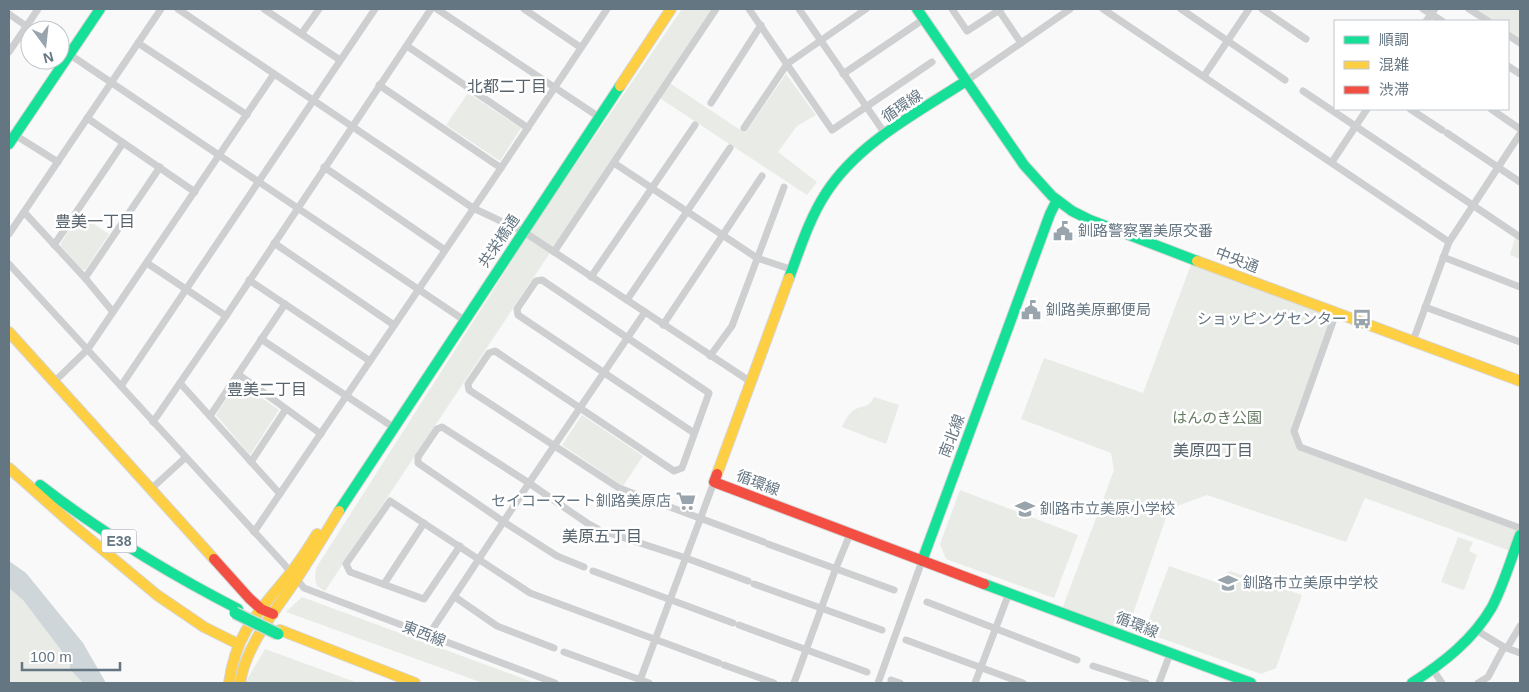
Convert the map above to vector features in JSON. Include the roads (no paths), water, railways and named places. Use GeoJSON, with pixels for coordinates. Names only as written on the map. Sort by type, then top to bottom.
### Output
{"type":"FeatureCollection","features":[{"type":"Feature","properties":{"kind":"main road"},"geometry":{"type":"LineString","coordinates":[[70,45],[100,9]]}},
{"type":"Feature","properties":{"kind":"main road","name":"共栄橋通"},"geometry":{"type":"LineString","coordinates":[[293,576],[328,518],[352,489],[671,9]]}},
{"type":"Feature","properties":{"kind":"main road","name":"中央通"},"geometry":{"type":"LineString","coordinates":[[917,9],[1024,165],[1057,200],[1073,211],[1119,232],[1520,380]]}},
{"type":"Feature","properties":{"kind":"main road"},"geometry":{"type":"LineString","coordinates":[[12,140],[54,70]]}},
{"type":"Feature","properties":{"kind":"main road","name":"循環線"},"geometry":{"type":"LineString","coordinates":[[966,81],[857,156],[832,184],[812,220],[714,482],[1251,683]]}},
{"type":"Feature","properties":{"kind":"main road","name":"南北線"},"geometry":{"type":"LineString","coordinates":[[922,561],[1050,214],[1057,200]]}},
{"type":"Feature","properties":{"kind":"main road"},"geometry":{"type":"LineString","coordinates":[[9,332],[249,598],[261,609],[273,614]]}},
{"type":"Feature","properties":{"kind":"main road","name":"E38"},"geometry":{"type":"LineString","coordinates":[[9,461],[48,492],[123,544],[165,571],[237,611]]}},
{"type":"Feature","properties":{"kind":"main road"},"geometry":{"type":"LineString","coordinates":[[9,468],[73,525],[157,595],[204,627],[238,644]]}},
{"type":"Feature","properties":{"kind":"main road","name":"E38"},"geometry":{"type":"LineString","coordinates":[[9,468],[85,524],[163,574],[310,649],[398,683]]}},
{"type":"Feature","properties":{"kind":"main road"},"geometry":{"type":"LineString","coordinates":[[1412,683],[1433,670],[1465,643],[1476,630],[1491,608],[1505,577],[1520,535]]}},
{"type":"Feature","properties":{"kind":"main road"},"geometry":{"type":"LineString","coordinates":[[229,683],[234,653],[244,630],[261,609],[293,576]]}},
{"type":"Feature","properties":{"kind":"main road"},"geometry":{"type":"LineString","coordinates":[[240,683],[242,670],[249,651],[273,614],[293,576]]}},
{"type":"Feature","properties":{"kind":"main road","name":"E38"},"geometry":{"type":"LineString","coordinates":[[279,632],[414,683]]}},
{"type":"Feature","properties":{"kind":"street"},"geometry":{"type":"LineString","coordinates":[[9,234],[161,9]]}},
{"type":"Feature","properties":{"kind":"street"},"geometry":{"type":"LineString","coordinates":[[178,9],[472,208],[524,232],[751,382]]}},
{"type":"Feature","properties":{"kind":"street"},"geometry":{"type":"LineString","coordinates":[[265,9],[340,60]]}},
{"type":"Feature","properties":{"kind":"street"},"geometry":{"type":"LineString","coordinates":[[302,33],[319,9]]}},
{"type":"Feature","properties":{"kind":"street"},"geometry":{"type":"LineString","coordinates":[[121,386],[375,9]]}},
{"type":"Feature","properties":{"kind":"street"},"geometry":{"type":"LineString","coordinates":[[153,422],[431,9]]}},
{"type":"Feature","properties":{"kind":"street"},"geometry":{"type":"LineString","coordinates":[[437,9],[599,117]]}},
{"type":"Feature","properties":{"kind":"street"},"geometry":{"type":"LineString","coordinates":[[524,9],[580,47]]}},
{"type":"Feature","properties":{"kind":"street"},"geometry":{"type":"LineString","coordinates":[[254,532],[607,9]]}},
{"type":"Feature","properties":{"kind":"street"},"geometry":{"type":"LineString","coordinates":[[554,252],[716,9]]}},
{"type":"Feature","properties":{"kind":"street"},"geometry":{"type":"LineString","coordinates":[[749,9],[832,130],[932,62]]}},
{"type":"Feature","properties":{"kind":"street"},"geometry":{"type":"LineString","coordinates":[[799,9],[886,135]]}},
{"type":"Feature","properties":{"kind":"street"},"geometry":{"type":"LineString","coordinates":[[744,128],[787,64],[866,9]]}},
{"type":"Feature","properties":{"kind":"street"},"geometry":{"type":"LineString","coordinates":[[952,9],[967,31],[1000,9],[1020,43]]}},
{"type":"Feature","properties":{"kind":"street"},"geometry":{"type":"LineString","coordinates":[[966,81],[1070,9]]}},
{"type":"Feature","properties":{"kind":"street"},"geometry":{"type":"LineString","coordinates":[[1103,9],[1449,242]]}},
{"type":"Feature","properties":{"kind":"street"},"geometry":{"type":"LineString","coordinates":[[1181,9],[1285,80]]}},
{"type":"Feature","properties":{"kind":"street"},"geometry":{"type":"LineString","coordinates":[[1204,76],[1249,9]]}},
{"type":"Feature","properties":{"kind":"street"},"geometry":{"type":"LineString","coordinates":[[1262,9],[1306,39]]}},
{"type":"Feature","properties":{"kind":"street"},"geometry":{"type":"LineString","coordinates":[[1423,9],[1433,11]]}},
{"type":"Feature","properties":{"kind":"street"},"geometry":{"type":"LineString","coordinates":[[1469,9],[1486,20]]}},
{"type":"Feature","properties":{"kind":"street"},"geometry":{"type":"LineString","coordinates":[[9,14],[20,22]]}},
{"type":"Feature","properties":{"kind":"street"},"geometry":{"type":"LineString","coordinates":[[844,74],[924,19]]}},
{"type":"Feature","properties":{"kind":"street"},"geometry":{"type":"LineString","coordinates":[[711,103],[761,25]]}},
{"type":"Feature","properties":{"kind":"street"},"geometry":{"type":"LineString","coordinates":[[1509,36],[1520,43]]}},
{"type":"Feature","properties":{"kind":"street"},"geometry":{"type":"LineString","coordinates":[[9,52],[20,39]]}},
{"type":"Feature","properties":{"kind":"street"},"geometry":{"type":"LineString","coordinates":[[138,43],[247,115]]}},
{"type":"Feature","properties":{"kind":"street"},"geometry":{"type":"LineString","coordinates":[[407,46],[528,128]]}},
{"type":"Feature","properties":{"kind":"street"},"geometry":{"type":"LineString","coordinates":[[70,54],[464,320]]}},
{"type":"Feature","properties":{"kind":"street"},"geometry":{"type":"LineString","coordinates":[[1509,67],[1520,74]]}},
{"type":"Feature","properties":{"kind":"street"},"geometry":{"type":"LineString","coordinates":[[54,382],[88,349],[274,74]]}},
{"type":"Feature","properties":{"kind":"street"},"geometry":{"type":"LineString","coordinates":[[379,85],[501,168]]}},
{"type":"Feature","properties":{"kind":"street"},"geometry":{"type":"LineString","coordinates":[[1303,90],[1520,237]]}},
{"type":"Feature","properties":{"kind":"street"},"geometry":{"type":"LineString","coordinates":[[1332,162],[1366,110]]}},
{"type":"Feature","properties":{"kind":"street"},"geometry":{"type":"LineString","coordinates":[[1412,110],[1520,182]]}},
{"type":"Feature","properties":{"kind":"street"},"geometry":{"type":"LineString","coordinates":[[1492,110],[1520,129]]}},
{"type":"Feature","properties":{"kind":"street"},"geometry":{"type":"LineString","coordinates":[[87,118],[195,192]]}},
{"type":"Feature","properties":{"kind":"street"},"geometry":{"type":"LineString","coordinates":[[591,277],[695,125]]}},
{"type":"Feature","properties":{"kind":"street"},"geometry":{"type":"LineString","coordinates":[[1413,341],[1449,242],[1520,134]]}},
{"type":"Feature","properties":{"kind":"street"},"geometry":{"type":"LineString","coordinates":[[12,140],[58,162]]}},
{"type":"Feature","properties":{"kind":"street"},"geometry":{"type":"LineString","coordinates":[[54,245],[123,143]]}},
{"type":"Feature","properties":{"kind":"street"},"geometry":{"type":"LineString","coordinates":[[626,300],[730,148]]}},
{"type":"Feature","properties":{"kind":"street"},"geometry":{"type":"LineString","coordinates":[[614,163],[757,258],[793,270]]}},
{"type":"Feature","properties":{"kind":"street"},"geometry":{"type":"LineString","coordinates":[[84,278],[160,167]]}},
{"type":"Feature","properties":{"kind":"street"},"geometry":{"type":"LineString","coordinates":[[324,168],[445,250]]}},
{"type":"Feature","properties":{"kind":"street"},"geometry":{"type":"LineString","coordinates":[[663,325],[762,176]]}},
{"type":"Feature","properties":{"kind":"street"},"geometry":{"type":"LineString","coordinates":[[710,356],[732,326],[784,187]]}},
{"type":"Feature","properties":{"kind":"street"},"geometry":{"type":"LineString","coordinates":[[24,212],[113,312]]}},
{"type":"Feature","properties":{"kind":"street"},"geometry":{"type":"LineString","coordinates":[[274,243],[394,326]]}},
{"type":"Feature","properties":{"kind":"street"},"geometry":{"type":"LineString","coordinates":[[1443,257],[1520,287]]}},
{"type":"Feature","properties":{"kind":"street"},"geometry":{"type":"LineString","coordinates":[[147,263],[226,316]]}},
{"type":"Feature","properties":{"kind":"street","name":"東西線"},"geometry":{"type":"LineString","coordinates":[[9,264],[304,588],[555,683]]}},
{"type":"Feature","properties":{"kind":"street"},"geometry":{"type":"LineString","coordinates":[[250,280],[370,361]]}},
{"type":"Feature","properties":{"kind":"street"},"geometry":{"type":"LineString","coordinates":[[694,433],[518,315],[517,309],[536,281],[542,280],[709,393],[682,468],[674,471],[495,352],[489,354],[468,384],[469,390],[618,488],[894,590]]}},
{"type":"Feature","properties":{"kind":"street"},"geometry":{"type":"LineString","coordinates":[[210,416],[285,304]]}},
{"type":"Feature","properties":{"kind":"street"},"geometry":{"type":"LineString","coordinates":[[1425,307],[1520,342]]}},
{"type":"Feature","properties":{"kind":"street"},"geometry":{"type":"LineString","coordinates":[[428,636],[528,483],[645,312]]}},
{"type":"Feature","properties":{"kind":"street"},"geometry":{"type":"LineString","coordinates":[[1336,313],[1294,431],[1300,447],[1520,528]]}},
{"type":"Feature","properties":{"kind":"street"},"geometry":{"type":"LineString","coordinates":[[261,339],[393,427]]}},
{"type":"Feature","properties":{"kind":"street"},"geometry":{"type":"LineString","coordinates":[[238,374],[321,434]]}},
{"type":"Feature","properties":{"kind":"street"},"geometry":{"type":"LineString","coordinates":[[180,383],[280,494]]}},
{"type":"Feature","properties":{"kind":"street"},"geometry":{"type":"LineString","coordinates":[[251,462],[286,409]]}},
{"type":"Feature","properties":{"kind":"street"},"geometry":{"type":"LineString","coordinates":[[584,567],[557,556],[504,522],[418,463],[418,457],[437,429],[442,427],[598,529]]}},
{"type":"Feature","properties":{"kind":"street"},"geometry":{"type":"LineString","coordinates":[[151,489],[185,458]]}},
{"type":"Feature","properties":{"kind":"street"},"geometry":{"type":"LineString","coordinates":[[639,682],[714,482]]}},
{"type":"Feature","properties":{"kind":"street"},"geometry":{"type":"LineString","coordinates":[[460,546],[424,599],[350,572],[346,564],[390,501],[460,546],[530,593],[774,683]]}},
{"type":"Feature","properties":{"kind":"street"},"geometry":{"type":"LineString","coordinates":[[384,584],[424,523]]}},
{"type":"Feature","properties":{"kind":"street"},"geometry":{"type":"LineString","coordinates":[[606,532],[686,558],[882,630]]}},
{"type":"Feature","properties":{"kind":"street"},"geometry":{"type":"LineString","coordinates":[[794,683],[850,534]]}},
{"type":"Feature","properties":{"kind":"street","name":"南北線"},"geometry":{"type":"LineString","coordinates":[[878,683],[922,561]]}},
{"type":"Feature","properties":{"kind":"street"},"geometry":{"type":"LineString","coordinates":[[593,571],[868,672]]}},
{"type":"Feature","properties":{"kind":"street"},"geometry":{"type":"LineString","coordinates":[[975,683],[1009,592]]}},
{"type":"Feature","properties":{"kind":"street"},"geometry":{"type":"LineString","coordinates":[[455,597],[497,626],[554,648]]}},
{"type":"Feature","properties":{"kind":"street"},"geometry":{"type":"LineString","coordinates":[[927,602],[1078,660]]}},
{"type":"Feature","properties":{"kind":"street"},"geometry":{"type":"LineString","coordinates":[[1478,683],[1488,677],[1505,647],[1520,626]]}},
{"type":"Feature","properties":{"kind":"street"},"geometry":{"type":"LineString","coordinates":[[1476,630],[1505,647],[1520,653]]}},
{"type":"Feature","properties":{"kind":"street"},"geometry":{"type":"LineString","coordinates":[[906,640],[1023,683]]}},
{"type":"Feature","properties":{"kind":"street"},"geometry":{"type":"LineString","coordinates":[[238,644],[249,651]]}},
{"type":"Feature","properties":{"kind":"street"},"geometry":{"type":"LineString","coordinates":[[564,652],[639,682],[649,683]]}},
{"type":"Feature","properties":{"kind":"street"},"geometry":{"type":"LineString","coordinates":[[1159,683],[1170,654]]}},
{"type":"Feature","properties":{"kind":"street"},"geometry":{"type":"LineString","coordinates":[[1093,666],[1146,683]]}},
{"type":"Feature","properties":{"kind":"street"},"geometry":{"type":"LineString","coordinates":[[1433,670],[1442,683]]}},
{"type":"Feature","properties":{"kind":"street"},"geometry":{"type":"LineString","coordinates":[[891,680],[900,683]]}},
{"type":"Feature","properties":{"kind":"place","name":"釧路警察署美原交番"},"geometry":{"type":"Point","coordinates":[1063,231]}},
{"type":"Feature","properties":{"kind":"place","name":"釧路美原郵便局"},"geometry":{"type":"Point","coordinates":[1031,310]}},
{"type":"Feature","properties":{"kind":"place","name":"ショッピングセンター"},"geometry":{"type":"Point","coordinates":[1362,319]}},
{"type":"Feature","properties":{"kind":"place","name":"セイコーマート釧路美原店"},"geometry":{"type":"Point","coordinates":[686,501]}},
{"type":"Feature","properties":{"kind":"place","name":"釧路市立美原小学校"},"geometry":{"type":"Point","coordinates":[1025,509]}},
{"type":"Feature","properties":{"kind":"place","name":"釧路市立美原中学校"},"geometry":{"type":"Point","coordinates":[1228,583]}},
{"type":"Feature","properties":{"kind":"district","name":"北都二丁目"},"geometry":{"type":"Point","coordinates":[507,86]}},
{"type":"Feature","properties":{"kind":"district","name":"豊美一丁目"},"geometry":{"type":"Point","coordinates":[95,221]}},
{"type":"Feature","properties":{"kind":"district","name":"豊美二丁目"},"geometry":{"type":"Point","coordinates":[267,389]}},
{"type":"Feature","properties":{"kind":"district","name":"美原四丁目"},"geometry":{"type":"Point","coordinates":[1213,450]}},
{"type":"Feature","properties":{"kind":"district","name":"美原五丁目"},"geometry":{"type":"Point","coordinates":[602,536]}},
{"type":"Feature","properties":{"kind":"park label","name":"はんのき公園"},"geometry":{"type":"Point","coordinates":[1217,418]}}]}
